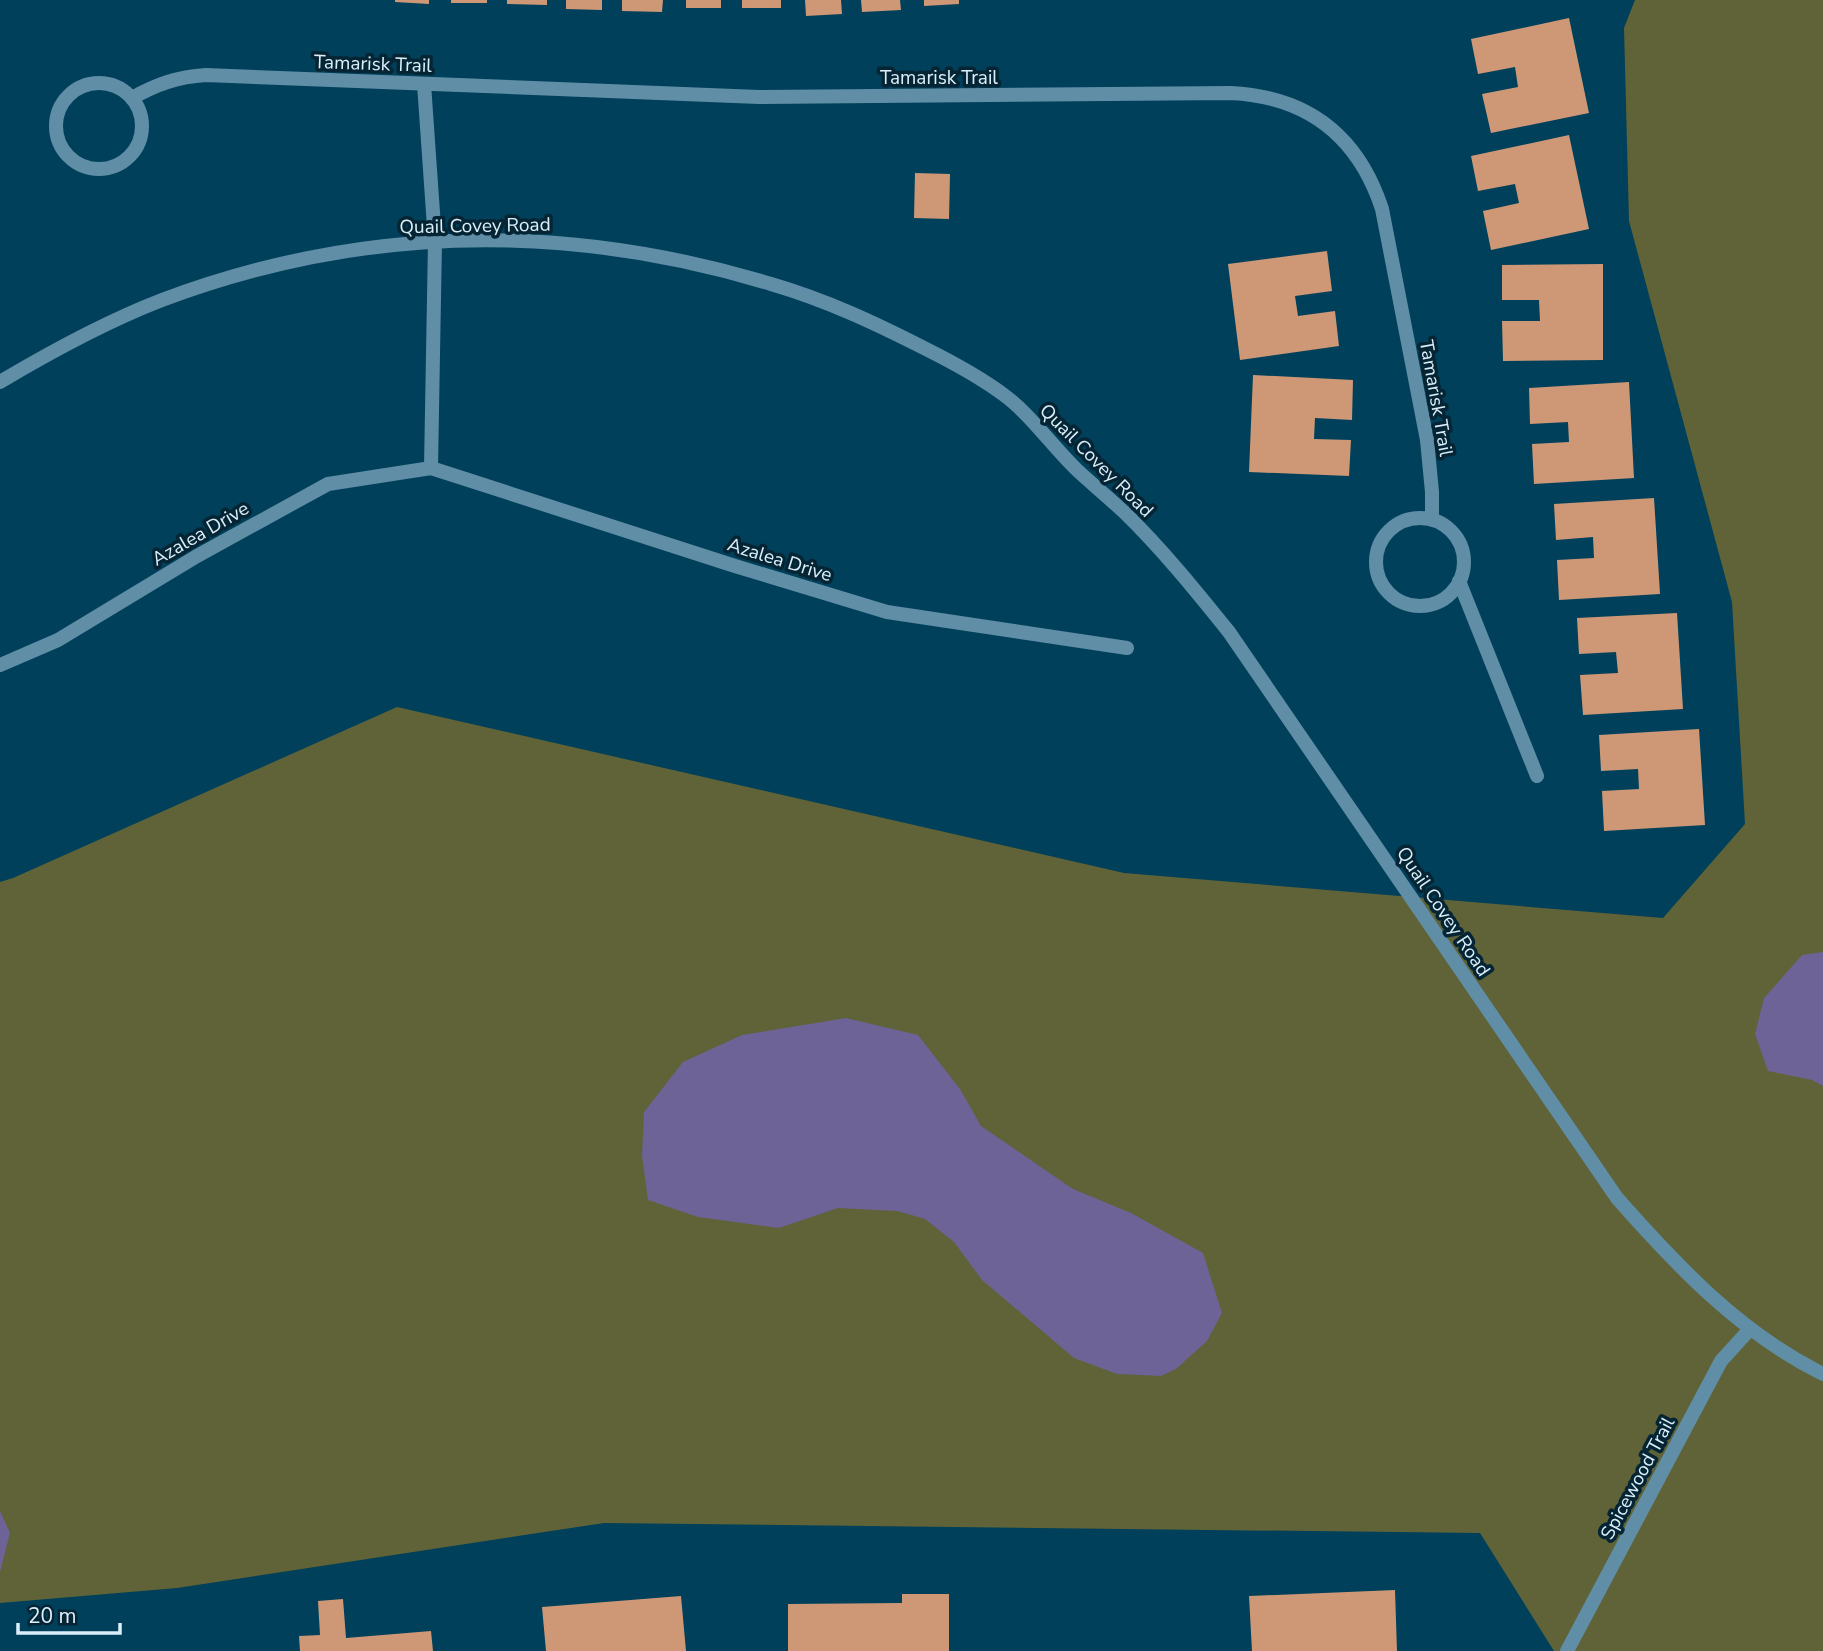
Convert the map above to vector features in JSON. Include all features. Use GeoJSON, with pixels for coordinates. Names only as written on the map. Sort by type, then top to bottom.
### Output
{"type":"FeatureCollection","features":[{"type":"Feature","properties":{"kind":"street","name":"Tamarisk Trail"},"geometry":{"type":"LineString","coordinates":[[132,98],[155,85],[180,77],[206,75],[759,97],[1231,93],[1254,94],[1280,100],[1304,110],[1326,124],[1345,141],[1362,162],[1374,184],[1382,209],[1427,440],[1432,519]]}},
{"type":"Feature","properties":{"kind":"street"},"geometry":{"type":"LineString","coordinates":[[92,83],[107,83],[132,98],[139,111],[142,127],[139,141],[120,164],[106,169],[91,169],[77,163],[65,153],[58,140],[56,125],[58,111],[65,98],[78,88],[92,83]]}},
{"type":"Feature","properties":{"kind":"street"},"geometry":{"type":"LineString","coordinates":[[424,84],[435,241],[430,468]]}},
{"type":"Feature","properties":{"kind":"street","name":"Quail Covey Road"},"geometry":{"type":"LineString","coordinates":[[0,382],[73,340],[148,306],[252,271],[345,251],[435,241],[526,240],[621,248],[715,267],[807,295],[866,318],[951,362],[1006,396],[1077,470],[1125,512],[1190,583],[1229,632],[1617,1198],[1669,1257],[1729,1313],[1801,1363],[1823,1374]]}},
{"type":"Feature","properties":{"kind":"street","name":"Azalea Drive"},"geometry":{"type":"LineString","coordinates":[[0,666],[58,640],[197,555],[328,484],[430,468],[887,612],[1127,648]]}},
{"type":"Feature","properties":{"kind":"street"},"geometry":{"type":"LineString","coordinates":[[1432,519],[1446,526],[1456,537],[1464,566],[1459,582],[1450,594],[1438,602],[1408,604],[1394,597],[1377,573],[1376,557],[1380,542],[1402,521],[1432,519]]}},
{"type":"Feature","properties":{"kind":"street"},"geometry":{"type":"LineString","coordinates":[[1459,582],[1537,776]]}},
{"type":"Feature","properties":{"kind":"street","name":"Spicewood Trail"},"geometry":{"type":"LineString","coordinates":[[1567,1651],[1721,1361],[1750,1329]]}},
{"type":"Feature","properties":{"kind":"green space"},"geometry":{"type":"Polygon","coordinates":[[[1635,0],[1823,0],[1823,1651],[1554,1651],[1480,1533],[604,1523],[177,1588],[0,1603],[0,882],[397,707],[1124,873],[1663,918],[1745,824],[1732,602],[1629,221],[1624,28],[1635,0]]]}},
{"type":"Feature","properties":{"kind":"shaded area"},"geometry":{"type":"Polygon","coordinates":[[[1823,952],[1823,1086],[1812,1080],[1768,1071],[1755,1034],[1764,998],[1802,955],[1823,952]]]}},
{"type":"Feature","properties":{"kind":"shaded area"},"geometry":{"type":"Polygon","coordinates":[[[846,1018],[918,1035],[960,1089],[981,1126],[1073,1189],[1131,1213],[1203,1253],[1222,1313],[1207,1341],[1176,1369],[1161,1376],[1117,1374],[1074,1358],[982,1280],[954,1242],[925,1219],[897,1211],[838,1208],[779,1228],[698,1217],[648,1200],[642,1156],[644,1112],[683,1062],[742,1035],[846,1018]]]}},
{"type":"Feature","properties":{"kind":"shaded area"},"geometry":{"type":"Polygon","coordinates":[[[0,1511],[10,1533],[0,1572],[0,1511]]]}},
{"type":"Feature","properties":{"kind":"building"},"geometry":{"type":"Polygon","coordinates":[[[429,0],[429,4],[395,2],[429,0]]]}},
{"type":"Feature","properties":{"kind":"building"},"geometry":{"type":"Polygon","coordinates":[[[451,0],[487,0],[487,3],[451,3],[451,0]]]}},
{"type":"Feature","properties":{"kind":"building"},"geometry":{"type":"Polygon","coordinates":[[[507,0],[547,0],[547,5],[507,4],[507,0]]]}},
{"type":"Feature","properties":{"kind":"building"},"geometry":{"type":"Polygon","coordinates":[[[566,0],[602,0],[602,10],[566,9],[566,0]]]}},
{"type":"Feature","properties":{"kind":"building"},"geometry":{"type":"Polygon","coordinates":[[[622,0],[663,0],[662,12],[622,11],[622,0]]]}},
{"type":"Feature","properties":{"kind":"building"},"geometry":{"type":"Polygon","coordinates":[[[686,0],[721,0],[721,8],[686,8],[686,0]]]}},
{"type":"Feature","properties":{"kind":"building"},"geometry":{"type":"Polygon","coordinates":[[[742,0],[781,0],[781,8],[742,8],[742,0]]]}},
{"type":"Feature","properties":{"kind":"building"},"geometry":{"type":"Polygon","coordinates":[[[805,0],[841,0],[842,14],[806,16],[805,0]]]}},
{"type":"Feature","properties":{"kind":"building"},"geometry":{"type":"Polygon","coordinates":[[[861,0],[900,0],[901,10],[862,12],[861,0]]]}},
{"type":"Feature","properties":{"kind":"building"},"geometry":{"type":"Polygon","coordinates":[[[924,0],[959,0],[959,4],[924,6],[924,0]]]}},
{"type":"Feature","properties":{"kind":"building"},"geometry":{"type":"Polygon","coordinates":[[[1569,18],[1589,113],[1491,133],[1482,94],[1518,87],[1515,67],[1478,74],[1471,39],[1569,18]]]}},
{"type":"Feature","properties":{"kind":"building"},"geometry":{"type":"Polygon","coordinates":[[[1569,135],[1589,229],[1491,250],[1483,211],[1519,203],[1515,184],[1478,191],[1471,156],[1569,135]]]}},
{"type":"Feature","properties":{"kind":"building"},"geometry":{"type":"Polygon","coordinates":[[[915,173],[950,174],[949,219],[914,218],[915,173]]]}},
{"type":"Feature","properties":{"kind":"building"},"geometry":{"type":"Polygon","coordinates":[[[1327,251],[1332,291],[1295,296],[1298,316],[1335,311],[1339,346],[1240,360],[1228,264],[1327,251]]]}},
{"type":"Feature","properties":{"kind":"building"},"geometry":{"type":"Polygon","coordinates":[[[1603,264],[1603,360],[1503,361],[1502,321],[1540,321],[1539,300],[1502,300],[1502,265],[1603,264]]]}},
{"type":"Feature","properties":{"kind":"building"},"geometry":{"type":"Polygon","coordinates":[[[1253,375],[1353,380],[1352,420],[1315,418],[1314,439],[1351,440],[1349,476],[1249,472],[1253,375]]]}},
{"type":"Feature","properties":{"kind":"building"},"geometry":{"type":"Polygon","coordinates":[[[1629,382],[1634,478],[1534,484],[1532,444],[1569,442],[1568,422],[1530,424],[1529,388],[1629,382]]]}},
{"type":"Feature","properties":{"kind":"building"},"geometry":{"type":"Polygon","coordinates":[[[1654,498],[1660,594],[1559,600],[1557,560],[1594,558],[1593,537],[1556,540],[1554,504],[1654,498]]]}},
{"type":"Feature","properties":{"kind":"building"},"geometry":{"type":"Polygon","coordinates":[[[1677,613],[1683,709],[1583,715],[1580,675],[1618,673],[1616,652],[1579,654],[1577,618],[1677,613]]]}},
{"type":"Feature","properties":{"kind":"building"},"geometry":{"type":"Polygon","coordinates":[[[1699,729],[1705,825],[1604,831],[1602,791],[1639,789],[1638,769],[1601,771],[1599,735],[1699,729]]]}},
{"type":"Feature","properties":{"kind":"building"},"geometry":{"type":"Polygon","coordinates":[[[1395,1590],[1397,1651],[1252,1651],[1249,1596],[1395,1590]]]}},
{"type":"Feature","properties":{"kind":"building"},"geometry":{"type":"Polygon","coordinates":[[[902,1594],[949,1594],[949,1651],[788,1651],[788,1604],[902,1603],[902,1594]]]}},
{"type":"Feature","properties":{"kind":"building"},"geometry":{"type":"Polygon","coordinates":[[[681,1596],[686,1651],[546,1651],[542,1607],[681,1596]]]}},
{"type":"Feature","properties":{"kind":"building"},"geometry":{"type":"Polygon","coordinates":[[[343,1599],[346,1638],[431,1631],[433,1651],[300,1651],[299,1636],[320,1635],[318,1601],[343,1599]]]}}]}
